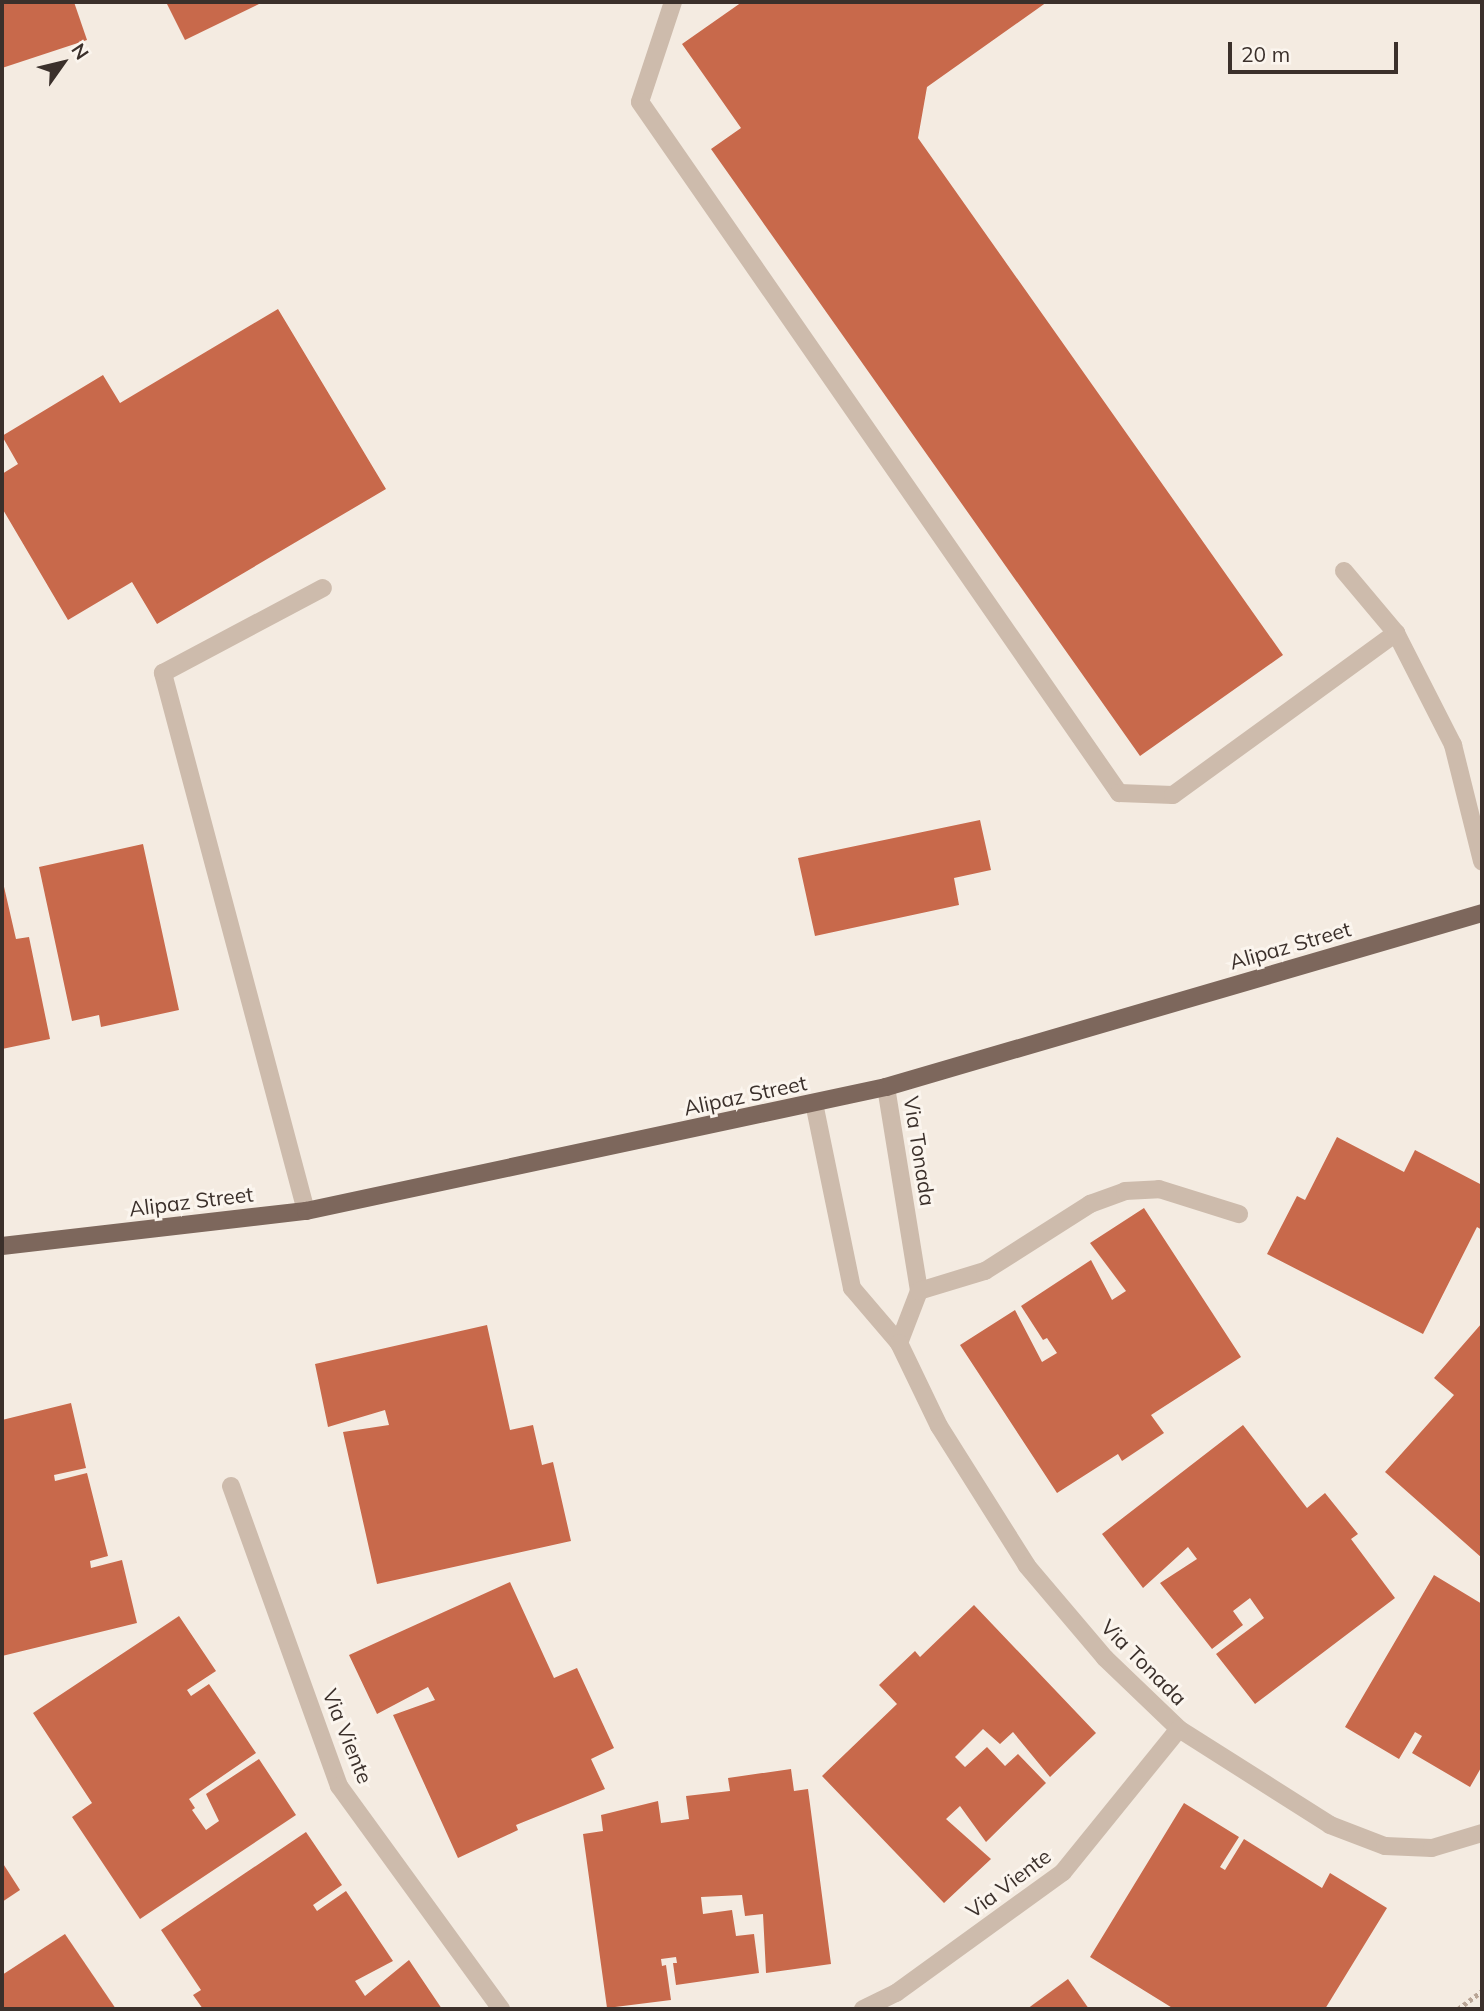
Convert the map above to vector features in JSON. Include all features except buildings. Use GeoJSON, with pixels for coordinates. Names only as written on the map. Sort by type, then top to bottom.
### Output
{"type":"FeatureCollection","features":[{"type":"Feature","properties":{"kind":"main road","name":"Alipaz Street"},"geometry":{"type":"LineString","coordinates":[[2,1246],[306,1211],[886,1087],[1482,913]]}},
{"type":"Feature","properties":{"kind":"street"},"geometry":{"type":"LineString","coordinates":[[673,2],[640,102],[1119,793],[1173,795],[1396,633]]}},
{"type":"Feature","properties":{"kind":"street"},"geometry":{"type":"LineString","coordinates":[[1344,570],[1396,633],[1453,745],[1482,861]]}},
{"type":"Feature","properties":{"kind":"street"},"geometry":{"type":"LineString","coordinates":[[306,1211],[163,673],[323,588]]}},
{"type":"Feature","properties":{"kind":"street","name":"Via Tonada"},"geometry":{"type":"LineString","coordinates":[[886,1087],[919,1291]]}},
{"type":"Feature","properties":{"kind":"street","name":"Via Tonada"},"geometry":{"type":"LineString","coordinates":[[814,1103],[852,1287],[899,1343],[939,1426],[1027,1566],[1105,1658],[1179,1729],[1331,1825],[1385,1846],[1432,1848],[1482,1833]]}},
{"type":"Feature","properties":{"kind":"street"},"geometry":{"type":"LineString","coordinates":[[899,1343],[919,1291],[985,1271],[1090,1204],[1125,1191],[1160,1189],[1239,1214]]}},
{"type":"Feature","properties":{"kind":"street","name":"Via Viente"},"geometry":{"type":"LineString","coordinates":[[231,1486],[339,1786],[501,2009]]}},
{"type":"Feature","properties":{"kind":"street","name":"Via Viente"},"geometry":{"type":"LineString","coordinates":[[863,2009],[896,1993],[1063,1872],[1179,1729]]}},
{"type":"Feature","properties":{"kind":"path"},"geometry":{"type":"LineString","coordinates":[[1458,2009],[1482,1991]]}}]}
